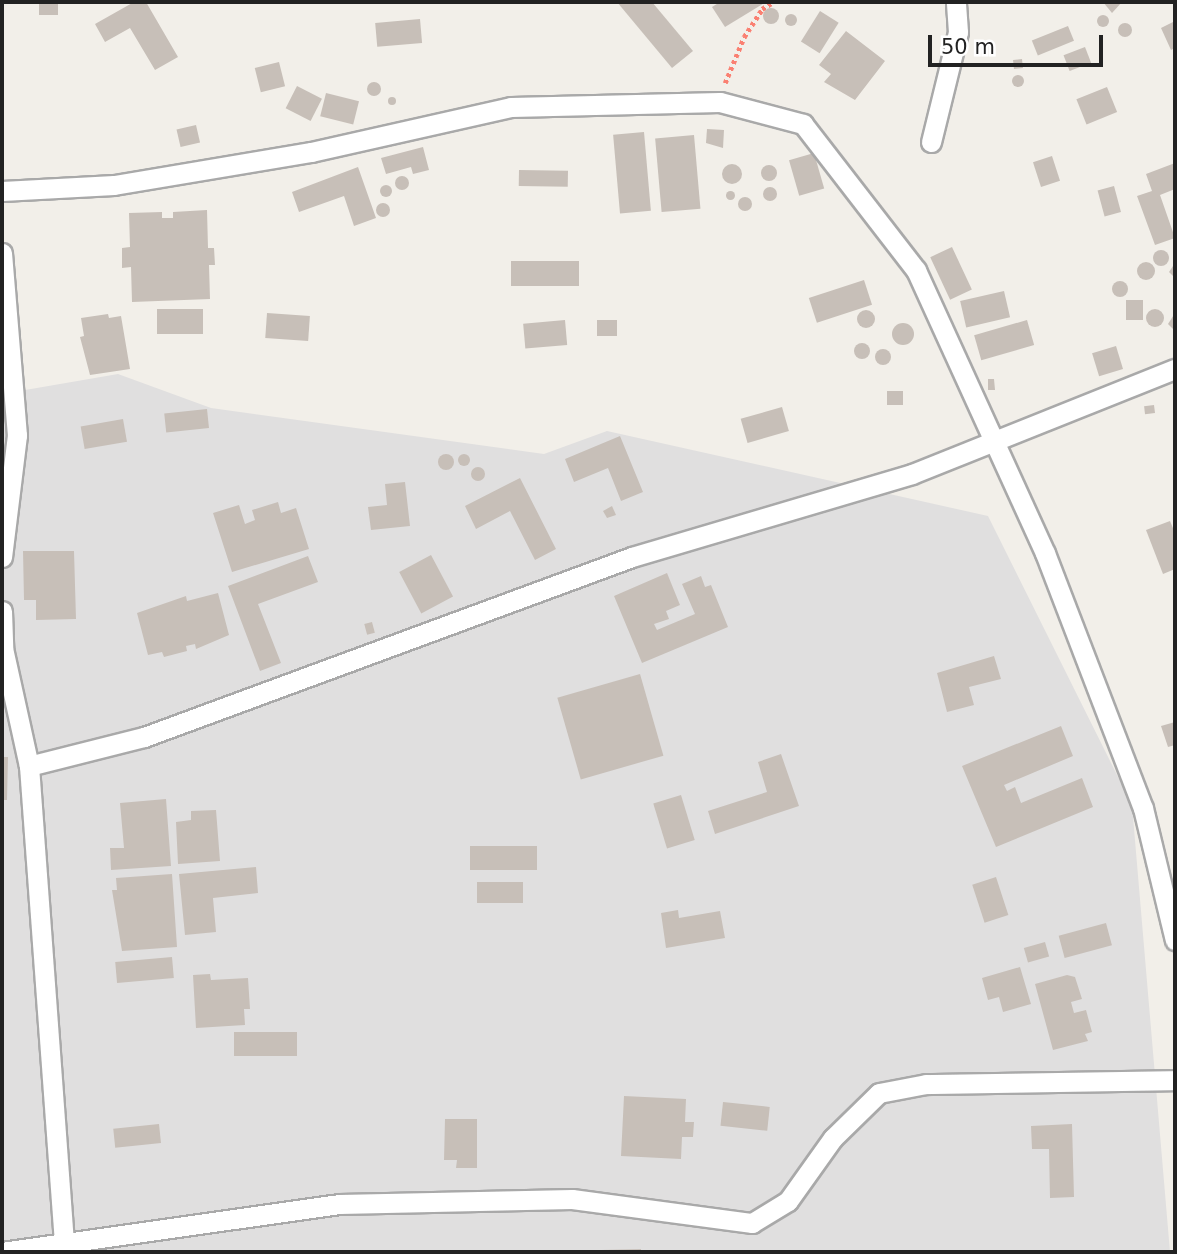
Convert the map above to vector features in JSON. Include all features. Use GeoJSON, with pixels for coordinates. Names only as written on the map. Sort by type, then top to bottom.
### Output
{"type":"FeatureCollection","features":[{"type":"Feature","properties":{"kind":"street"},"geometry":{"type":"LineString","coordinates":[[931,142],[958,32],[956,2]]}},
{"type":"Feature","properties":{"kind":"street"},"geometry":{"type":"LineString","coordinates":[[2,191],[114,184],[298,155],[511,107],[720,102],[803,124],[870,207],[916,270],[991,441],[1045,553],[1143,808],[1175,940]]}},
{"type":"Feature","properties":{"kind":"street"},"geometry":{"type":"LineString","coordinates":[[2,253],[17,435],[2,557]]}},
{"type":"Feature","properties":{"kind":"street"},"geometry":{"type":"LineString","coordinates":[[29,766],[144,737],[632,557],[912,474],[1175,369]]}},
{"type":"Feature","properties":{"kind":"street"},"geometry":{"type":"LineString","coordinates":[[2,611],[3,648],[29,766],[64,1246]]}},
{"type":"Feature","properties":{"kind":"street"},"geometry":{"type":"LineString","coordinates":[[2,1252],[64,1246],[340,1204],[572,1199],[752,1223],[788,1201],[833,1138],[879,1093],[926,1084],[1175,1080]]}},
{"type":"Feature","properties":{"kind":"path"},"geometry":{"type":"LineString","coordinates":[[720,102],[744,37],[762,9],[773,2]]}},
{"type":"Feature","properties":{"kind":"shaded area"},"geometry":{"type":"Polygon","coordinates":[[[118,374],[211,408],[544,454],[607,431],[988,516],[1132,805],[1170,1252],[2,1252],[2,394],[118,374]]]}},
{"type":"Feature","properties":{"kind":"building"},"geometry":{"type":"Polygon","coordinates":[[[39,2],[58,2],[58,15],[39,15],[39,2]]]}},
{"type":"Feature","properties":{"kind":"building"},"geometry":{"type":"Polygon","coordinates":[[[134,2],[146,2],[178,57],[155,70],[130,28],[105,42],[95,24],[134,2]]]}},
{"type":"Feature","properties":{"kind":"building"},"geometry":{"type":"Polygon","coordinates":[[[617,2],[652,2],[693,51],[672,68],[617,2]]]}},
{"type":"Feature","properties":{"kind":"building"},"geometry":{"type":"Polygon","coordinates":[[[720,2],[766,2],[725,27],[712,7],[720,2]]]}},
{"type":"Feature","properties":{"kind":"building"},"geometry":{"type":"Polygon","coordinates":[[[1103,2],[1122,2],[1112,13],[1103,2]]]}},
{"type":"Feature","properties":{"kind":"building"},"geometry":{"type":"Polygon","coordinates":[[[771,8],[779,16],[771,24],[763,16],[771,8]]]}},
{"type":"Feature","properties":{"kind":"building"},"geometry":{"type":"Polygon","coordinates":[[[820,11],[839,23],[820,53],[801,42],[820,11]]]}},
{"type":"Feature","properties":{"kind":"building"},"geometry":{"type":"Polygon","coordinates":[[[791,14],[797,20],[791,26],[785,20],[791,14]]]}},
{"type":"Feature","properties":{"kind":"building"},"geometry":{"type":"Polygon","coordinates":[[[1098,16],[1108,16],[1108,26],[1098,26],[1098,16]]]}},
{"type":"Feature","properties":{"kind":"building"},"geometry":{"type":"Polygon","coordinates":[[[420,19],[422,43],[377,47],[375,23],[420,19]]]}},
{"type":"Feature","properties":{"kind":"building"},"geometry":{"type":"Polygon","coordinates":[[[1175,21],[1175,48],[1171,50],[1161,28],[1175,21]]]}},
{"type":"Feature","properties":{"kind":"building"},"geometry":{"type":"Polygon","coordinates":[[[1122,23],[1128,23],[1132,30],[1128,37],[1122,37],[1118,33],[1118,27],[1122,23]]]}},
{"type":"Feature","properties":{"kind":"building"},"geometry":{"type":"Polygon","coordinates":[[[1068,26],[1074,41],[1038,55],[1032,41],[1068,26]]]}},
{"type":"Feature","properties":{"kind":"building"},"geometry":{"type":"Polygon","coordinates":[[[846,31],[885,61],[855,100],[824,82],[831,74],[819,65],[846,31]]]}},
{"type":"Feature","properties":{"kind":"building"},"geometry":{"type":"Polygon","coordinates":[[[1085,47],[1091,63],[1070,71],[1064,55],[1085,47]]]}},
{"type":"Feature","properties":{"kind":"building"},"geometry":{"type":"Polygon","coordinates":[[[1022,59],[1023,68],[1014,69],[1013,60],[1022,59]]]}},
{"type":"Feature","properties":{"kind":"building"},"geometry":{"type":"Polygon","coordinates":[[[279,62],[285,86],[261,92],[255,68],[279,62]]]}},
{"type":"Feature","properties":{"kind":"building"},"geometry":{"type":"Polygon","coordinates":[[[1018,75],[1024,81],[1018,87],[1012,81],[1018,75]]]}},
{"type":"Feature","properties":{"kind":"building"},"geometry":{"type":"Polygon","coordinates":[[[374,82],[379,84],[379,94],[374,96],[369,94],[367,89],[369,84],[374,82]]]}},
{"type":"Feature","properties":{"kind":"building"},"geometry":{"type":"Polygon","coordinates":[[[297,86],[322,99],[311,121],[286,108],[297,86]]]}},
{"type":"Feature","properties":{"kind":"building"},"geometry":{"type":"Polygon","coordinates":[[[1107,87],[1117,112],[1087,124],[1076,99],[1107,87]]]}},
{"type":"Feature","properties":{"kind":"building"},"geometry":{"type":"Polygon","coordinates":[[[326,93],[359,101],[353,125],[320,116],[326,93]]]}},
{"type":"Feature","properties":{"kind":"building"},"geometry":{"type":"Polygon","coordinates":[[[392,97],[396,101],[392,105],[388,101],[392,97]]]}},
{"type":"Feature","properties":{"kind":"building"},"geometry":{"type":"Polygon","coordinates":[[[196,125],[200,143],[181,147],[177,129],[196,125]]]}},
{"type":"Feature","properties":{"kind":"building"},"geometry":{"type":"Polygon","coordinates":[[[707,129],[724,130],[723,148],[706,143],[707,129]]]}},
{"type":"Feature","properties":{"kind":"building"},"geometry":{"type":"Polygon","coordinates":[[[644,132],[651,211],[620,213],[613,135],[644,132]]]}},
{"type":"Feature","properties":{"kind":"building"},"geometry":{"type":"Polygon","coordinates":[[[694,135],[700,209],[662,212],[655,138],[694,135]]]}},
{"type":"Feature","properties":{"kind":"building"},"geometry":{"type":"Polygon","coordinates":[[[423,147],[429,170],[413,174],[411,167],[386,174],[381,158],[423,147]]]}},
{"type":"Feature","properties":{"kind":"building"},"geometry":{"type":"Polygon","coordinates":[[[814,153],[824,189],[799,196],[789,160],[814,153]]]}},
{"type":"Feature","properties":{"kind":"building"},"geometry":{"type":"Polygon","coordinates":[[[1052,156],[1060,181],[1041,187],[1033,162],[1052,156]]]}},
{"type":"Feature","properties":{"kind":"building"},"geometry":{"type":"Polygon","coordinates":[[[1175,163],[1175,189],[1160,195],[1175,238],[1155,245],[1137,196],[1152,191],[1146,174],[1175,163]]]}},
{"type":"Feature","properties":{"kind":"building"},"geometry":{"type":"Polygon","coordinates":[[[732,164],[739,167],[742,174],[739,181],[732,184],[725,181],[722,174],[725,167],[732,164]]]}},
{"type":"Feature","properties":{"kind":"building"},"geometry":{"type":"Polygon","coordinates":[[[766,165],[772,165],[777,173],[775,179],[766,181],[761,176],[761,170],[766,165]]]}},
{"type":"Feature","properties":{"kind":"building"},"geometry":{"type":"Polygon","coordinates":[[[358,167],[376,218],[354,226],[344,196],[299,212],[292,192],[358,167]]]}},
{"type":"Feature","properties":{"kind":"building"},"geometry":{"type":"Polygon","coordinates":[[[519,170],[568,171],[568,187],[519,186],[519,170]]]}},
{"type":"Feature","properties":{"kind":"building"},"geometry":{"type":"Polygon","coordinates":[[[402,176],[407,178],[407,188],[402,190],[397,188],[395,183],[397,178],[402,176]]]}},
{"type":"Feature","properties":{"kind":"building"},"geometry":{"type":"Polygon","coordinates":[[[386,185],[392,191],[386,197],[380,191],[386,185]]]}},
{"type":"Feature","properties":{"kind":"building"},"geometry":{"type":"Polygon","coordinates":[[[1114,186],[1121,212],[1105,216],[1098,190],[1114,186]]]}},
{"type":"Feature","properties":{"kind":"building"},"geometry":{"type":"Polygon","coordinates":[[[770,187],[775,189],[775,199],[770,201],[765,199],[763,194],[765,189],[770,187]]]}},
{"type":"Feature","properties":{"kind":"building"},"geometry":{"type":"Polygon","coordinates":[[[730,190],[735,195],[730,200],[725,195],[730,190]]]}},
{"type":"Feature","properties":{"kind":"building"},"geometry":{"type":"Polygon","coordinates":[[[745,197],[750,199],[750,209],[745,211],[740,209],[738,204],[740,199],[745,197]]]}},
{"type":"Feature","properties":{"kind":"building"},"geometry":{"type":"Polygon","coordinates":[[[380,203],[386,203],[390,210],[386,217],[380,217],[376,213],[376,207],[380,203]]]}},
{"type":"Feature","properties":{"kind":"building"},"geometry":{"type":"Polygon","coordinates":[[[207,210],[208,248],[214,248],[215,265],[209,265],[210,299],[132,302],[131,267],[122,268],[122,248],[130,247],[129,213],[162,212],[162,218],[173,218],[173,212],[207,210]]]}},
{"type":"Feature","properties":{"kind":"building"},"geometry":{"type":"Polygon","coordinates":[[[952,247],[972,290],[950,300],[930,257],[952,247]]]}},
{"type":"Feature","properties":{"kind":"building"},"geometry":{"type":"Polygon","coordinates":[[[1158,250],[1164,250],[1169,258],[1167,264],[1158,266],[1153,261],[1153,255],[1158,250]]]}},
{"type":"Feature","properties":{"kind":"building"},"geometry":{"type":"Polygon","coordinates":[[[511,261],[579,261],[579,286],[511,286],[511,261]]]}},
{"type":"Feature","properties":{"kind":"building"},"geometry":{"type":"Polygon","coordinates":[[[1146,262],[1152,265],[1155,271],[1152,277],[1146,280],[1140,277],[1137,271],[1140,265],[1146,262]]]}},
{"type":"Feature","properties":{"kind":"building"},"geometry":{"type":"Polygon","coordinates":[[[1175,263],[1175,278],[1169,272],[1175,263]]]}},
{"type":"Feature","properties":{"kind":"building"},"geometry":{"type":"Polygon","coordinates":[[[864,280],[872,305],[817,323],[809,298],[864,280]]]}},
{"type":"Feature","properties":{"kind":"building"},"geometry":{"type":"Polygon","coordinates":[[[1117,281],[1123,281],[1128,289],[1126,295],[1117,297],[1112,292],[1112,286],[1117,281]]]}},
{"type":"Feature","properties":{"kind":"building"},"geometry":{"type":"Polygon","coordinates":[[[1004,291],[1010,317],[966,327],[960,301],[1004,291]]]}},
{"type":"Feature","properties":{"kind":"building"},"geometry":{"type":"Polygon","coordinates":[[[1126,300],[1143,300],[1143,320],[1126,320],[1126,300]]]}},
{"type":"Feature","properties":{"kind":"building"},"geometry":{"type":"Polygon","coordinates":[[[157,309],[203,309],[203,334],[157,334],[157,309]]]}},
{"type":"Feature","properties":{"kind":"building"},"geometry":{"type":"Polygon","coordinates":[[[1155,309],[1161,312],[1164,318],[1161,324],[1155,327],[1149,324],[1146,318],[1149,312],[1155,309]]]}},
{"type":"Feature","properties":{"kind":"building"},"geometry":{"type":"Polygon","coordinates":[[[862,310],[870,310],[875,319],[873,326],[862,328],[857,323],[857,315],[862,310]]]}},
{"type":"Feature","properties":{"kind":"building"},"geometry":{"type":"Polygon","coordinates":[[[267,313],[310,316],[308,341],[265,338],[267,313]]]}},
{"type":"Feature","properties":{"kind":"building"},"geometry":{"type":"Polygon","coordinates":[[[1175,313],[1175,331],[1168,324],[1175,313]]]}},
{"type":"Feature","properties":{"kind":"building"},"geometry":{"type":"Polygon","coordinates":[[[108,314],[109,318],[121,316],[130,369],[90,375],[80,337],[84,336],[81,318],[108,314]]]}},
{"type":"Feature","properties":{"kind":"building"},"geometry":{"type":"Polygon","coordinates":[[[565,320],[567,345],[525,349],[523,324],[565,320]]]}},
{"type":"Feature","properties":{"kind":"building"},"geometry":{"type":"Polygon","coordinates":[[[597,320],[617,320],[617,336],[597,336],[597,320]]]}},
{"type":"Feature","properties":{"kind":"building"},"geometry":{"type":"Polygon","coordinates":[[[1027,320],[1034,345],[981,360],[974,335],[1027,320]]]}},
{"type":"Feature","properties":{"kind":"building"},"geometry":{"type":"Polygon","coordinates":[[[903,323],[911,326],[914,334],[911,342],[903,345],[895,342],[892,334],[895,326],[903,323]]]}},
{"type":"Feature","properties":{"kind":"building"},"geometry":{"type":"Polygon","coordinates":[[[859,343],[865,343],[870,351],[868,357],[859,359],[854,354],[854,348],[859,343]]]}},
{"type":"Feature","properties":{"kind":"building"},"geometry":{"type":"Polygon","coordinates":[[[1116,346],[1123,369],[1099,376],[1092,353],[1116,346]]]}},
{"type":"Feature","properties":{"kind":"building"},"geometry":{"type":"Polygon","coordinates":[[[880,349],[886,349],[891,357],[889,363],[880,365],[875,360],[875,354],[880,349]]]}},
{"type":"Feature","properties":{"kind":"building"},"geometry":{"type":"Polygon","coordinates":[[[988,379],[994,379],[995,390],[988,390],[988,379]]]}},
{"type":"Feature","properties":{"kind":"building"},"geometry":{"type":"Polygon","coordinates":[[[887,391],[903,391],[903,405],[887,405],[887,391]]]}},
{"type":"Feature","properties":{"kind":"building"},"geometry":{"type":"Polygon","coordinates":[[[1154,405],[1155,413],[1145,414],[1144,406],[1154,405]]]}},
{"type":"Feature","properties":{"kind":"building"},"geometry":{"type":"Polygon","coordinates":[[[782,407],[789,431],[748,443],[741,419],[782,407]]]}},
{"type":"Feature","properties":{"kind":"building"},"geometry":{"type":"Polygon","coordinates":[[[207,409],[209,428],[166,432],[164,413],[207,409]]]}},
{"type":"Feature","properties":{"kind":"building"},"geometry":{"type":"Polygon","coordinates":[[[123,419],[127,442],[85,449],[81,426],[123,419]]]}},
{"type":"Feature","properties":{"kind":"building"},"geometry":{"type":"Polygon","coordinates":[[[620,436],[643,492],[621,501],[608,468],[574,482],[565,459],[620,436]]]}},
{"type":"Feature","properties":{"kind":"building"},"geometry":{"type":"Polygon","coordinates":[[[443,454],[449,454],[454,462],[452,468],[443,470],[438,465],[438,459],[443,454]]]}},
{"type":"Feature","properties":{"kind":"building"},"geometry":{"type":"Polygon","coordinates":[[[464,454],[470,460],[464,466],[458,460],[464,454]]]}},
{"type":"Feature","properties":{"kind":"building"},"geometry":{"type":"Polygon","coordinates":[[[475,467],[481,467],[485,474],[481,481],[475,481],[471,477],[471,471],[475,467]]]}},
{"type":"Feature","properties":{"kind":"building"},"geometry":{"type":"Polygon","coordinates":[[[520,478],[556,549],[535,560],[510,511],[476,529],[465,506],[520,478]]]}},
{"type":"Feature","properties":{"kind":"building"},"geometry":{"type":"Polygon","coordinates":[[[405,482],[410,526],[371,530],[368,507],[387,505],[385,484],[405,482]]]}},
{"type":"Feature","properties":{"kind":"building"},"geometry":{"type":"Polygon","coordinates":[[[278,502],[281,513],[296,508],[309,549],[232,572],[213,513],[239,505],[245,524],[255,520],[252,510],[278,502]]]}},
{"type":"Feature","properties":{"kind":"building"},"geometry":{"type":"Polygon","coordinates":[[[612,506],[616,515],[607,518],[603,511],[612,506]]]}},
{"type":"Feature","properties":{"kind":"building"},"geometry":{"type":"Polygon","coordinates":[[[1170,521],[1175,533],[1175,569],[1163,574],[1146,530],[1170,521]]]}},
{"type":"Feature","properties":{"kind":"building"},"geometry":{"type":"Polygon","coordinates":[[[23,551],[74,551],[76,619],[36,620],[36,600],[24,600],[23,551]]]}},
{"type":"Feature","properties":{"kind":"building"},"geometry":{"type":"Polygon","coordinates":[[[431,555],[453,596],[421,613],[399,572],[431,555]]]}},
{"type":"Feature","properties":{"kind":"building"},"geometry":{"type":"Polygon","coordinates":[[[308,556],[318,582],[258,604],[281,663],[260,671],[228,586],[308,556]]]}},
{"type":"Feature","properties":{"kind":"building"},"geometry":{"type":"Polygon","coordinates":[[[667,573],[680,605],[666,611],[669,619],[654,624],[657,630],[695,614],[682,584],[701,576],[705,587],[711,585],[728,627],[642,663],[614,596],[667,573]]]}},
{"type":"Feature","properties":{"kind":"building"},"geometry":{"type":"Polygon","coordinates":[[[218,593],[229,635],[196,649],[195,644],[186,646],[187,651],[164,657],[162,652],[148,655],[137,613],[186,596],[187,601],[218,593]]]}},
{"type":"Feature","properties":{"kind":"building"},"geometry":{"type":"Polygon","coordinates":[[[372,622],[375,633],[367,635],[364,624],[372,622]]]}},
{"type":"Feature","properties":{"kind":"building"},"geometry":{"type":"Polygon","coordinates":[[[994,656],[1001,679],[969,687],[974,705],[947,712],[937,673],[994,656]]]}},
{"type":"Feature","properties":{"kind":"building"},"geometry":{"type":"Polygon","coordinates":[[[640,674],[663,756],[581,779],[557,698],[640,674]]]}},
{"type":"Feature","properties":{"kind":"building"},"geometry":{"type":"Polygon","coordinates":[[[1175,722],[1175,745],[1168,747],[1161,726],[1175,722]]]}},
{"type":"Feature","properties":{"kind":"building"},"geometry":{"type":"Polygon","coordinates":[[[1061,726],[1073,756],[1004,785],[1007,791],[1015,787],[1021,803],[1082,778],[1093,807],[996,847],[962,766],[1061,726]]]}},
{"type":"Feature","properties":{"kind":"building"},"geometry":{"type":"Polygon","coordinates":[[[781,754],[799,806],[715,834],[708,811],[767,792],[758,762],[781,754]]]}},
{"type":"Feature","properties":{"kind":"building"},"geometry":{"type":"Polygon","coordinates":[[[2,757],[8,757],[7,800],[2,800],[2,757]]]}},
{"type":"Feature","properties":{"kind":"building"},"geometry":{"type":"Polygon","coordinates":[[[681,795],[695,840],[667,848],[653,803],[681,795]]]}},
{"type":"Feature","properties":{"kind":"building"},"geometry":{"type":"Polygon","coordinates":[[[166,799],[171,866],[111,870],[110,848],[124,848],[120,803],[166,799]]]}},
{"type":"Feature","properties":{"kind":"building"},"geometry":{"type":"Polygon","coordinates":[[[216,810],[220,861],[178,864],[176,822],[191,820],[191,811],[216,810]]]}},
{"type":"Feature","properties":{"kind":"building"},"geometry":{"type":"Polygon","coordinates":[[[470,846],[537,846],[537,870],[470,870],[470,846]]]}},
{"type":"Feature","properties":{"kind":"building"},"geometry":{"type":"Polygon","coordinates":[[[256,867],[258,893],[213,898],[216,932],[185,935],[179,874],[256,867]]]}},
{"type":"Feature","properties":{"kind":"building"},"geometry":{"type":"Polygon","coordinates":[[[172,874],[177,947],[122,951],[112,890],[117,890],[116,878],[172,874]]]}},
{"type":"Feature","properties":{"kind":"building"},"geometry":{"type":"Polygon","coordinates":[[[996,877],[1008,915],[985,923],[972,885],[996,877]]]}},
{"type":"Feature","properties":{"kind":"building"},"geometry":{"type":"Polygon","coordinates":[[[477,882],[523,882],[523,903],[477,903],[477,882]]]}},
{"type":"Feature","properties":{"kind":"building"},"geometry":{"type":"Polygon","coordinates":[[[678,910],[679,918],[720,911],[725,938],[666,948],[661,913],[678,910]]]}},
{"type":"Feature","properties":{"kind":"building"},"geometry":{"type":"Polygon","coordinates":[[[1106,923],[1112,945],[1065,958],[1059,936],[1106,923]]]}},
{"type":"Feature","properties":{"kind":"building"},"geometry":{"type":"Polygon","coordinates":[[[1045,942],[1049,956],[1028,962],[1024,948],[1045,942]]]}},
{"type":"Feature","properties":{"kind":"building"},"geometry":{"type":"Polygon","coordinates":[[[172,957],[174,978],[117,983],[115,962],[172,957]]]}},
{"type":"Feature","properties":{"kind":"building"},"geometry":{"type":"Polygon","coordinates":[[[1020,967],[1031,1004],[1003,1012],[999,997],[988,1000],[982,978],[1020,967]]]}},
{"type":"Feature","properties":{"kind":"building"},"geometry":{"type":"Polygon","coordinates":[[[210,974],[211,980],[248,978],[250,1009],[244,1009],[245,1025],[196,1028],[193,975],[210,974]]]}},
{"type":"Feature","properties":{"kind":"building"},"geometry":{"type":"Polygon","coordinates":[[[1067,975],[1075,977],[1082,999],[1071,1002],[1074,1013],[1086,1010],[1092,1032],[1085,1034],[1088,1041],[1053,1050],[1035,984],[1067,975]]]}},
{"type":"Feature","properties":{"kind":"building"},"geometry":{"type":"Polygon","coordinates":[[[234,1032],[297,1032],[297,1056],[234,1056],[234,1032]]]}},
{"type":"Feature","properties":{"kind":"building"},"geometry":{"type":"Polygon","coordinates":[[[624,1096],[686,1099],[685,1122],[694,1122],[693,1137],[682,1137],[681,1159],[621,1156],[624,1096]]]}},
{"type":"Feature","properties":{"kind":"building"},"geometry":{"type":"Polygon","coordinates":[[[723,1102],[770,1107],[767,1131],[720,1126],[723,1102]]]}},
{"type":"Feature","properties":{"kind":"building"},"geometry":{"type":"Polygon","coordinates":[[[445,1119],[477,1119],[477,1168],[456,1168],[457,1160],[444,1160],[445,1119]]]}},
{"type":"Feature","properties":{"kind":"building"},"geometry":{"type":"Polygon","coordinates":[[[159,1124],[161,1143],[115,1148],[113,1129],[159,1124]]]}},
{"type":"Feature","properties":{"kind":"building"},"geometry":{"type":"Polygon","coordinates":[[[1072,1124],[1074,1197],[1050,1198],[1049,1149],[1032,1149],[1031,1126],[1072,1124]]]}},
{"type":"Feature","properties":{"kind":"building"},"geometry":{"type":"Polygon","coordinates":[[[641,1249],[641,1252],[601,1252],[601,1250],[641,1249]]]}}]}
